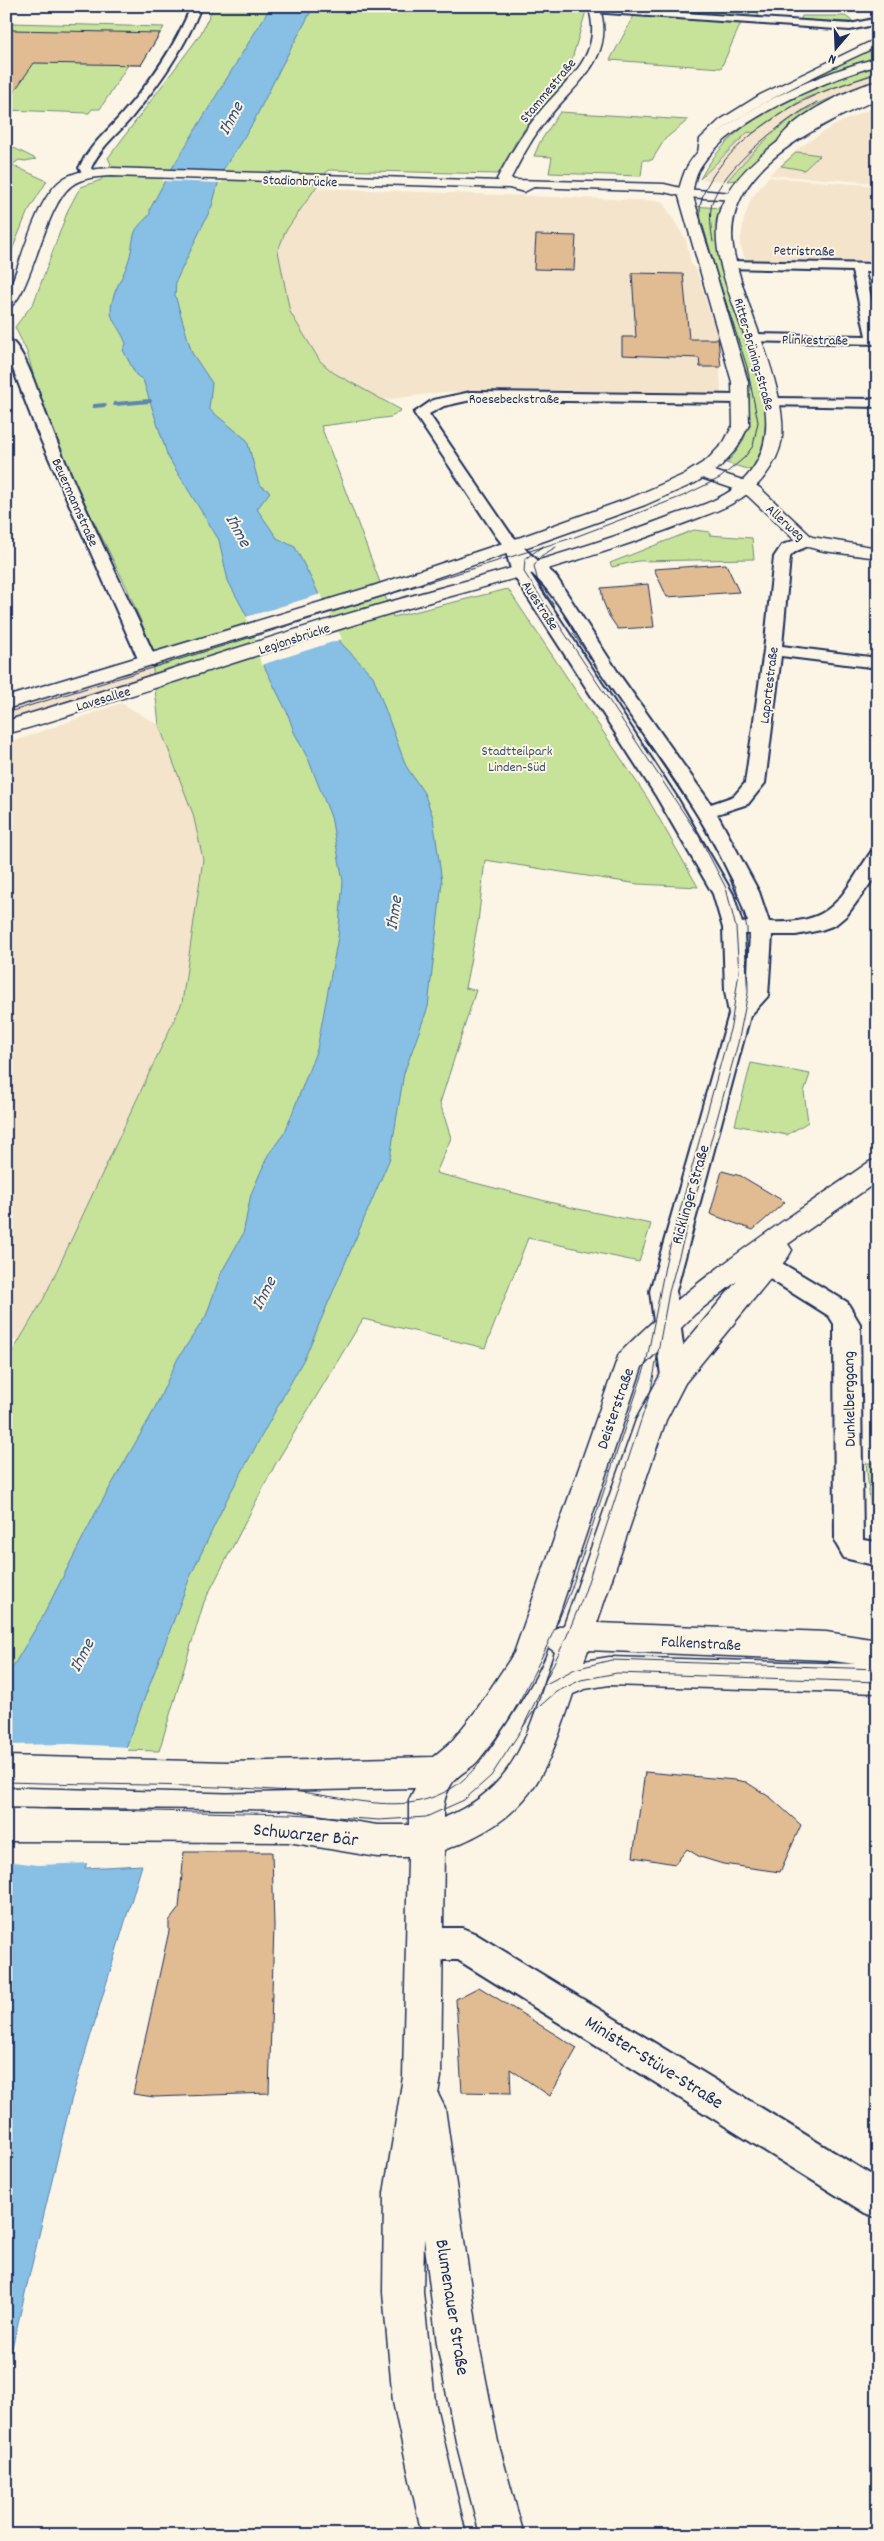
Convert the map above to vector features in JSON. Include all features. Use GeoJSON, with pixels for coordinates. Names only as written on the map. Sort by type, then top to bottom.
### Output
{"type":"FeatureCollection","features":[{"type":"Feature","properties":{"kind":"street"},"geometry":{"type":"LineString","coordinates":[[6,305],[14,296],[41,223],[57,192],[67,182],[89,174],[86,168],[89,157],[125,118],[148,88],[186,29],[196,6]]}},
{"type":"Feature","properties":{"kind":"street"},"geometry":{"type":"LineString","coordinates":[[594,8],[850,26],[878,21]]}},
{"type":"Feature","properties":{"kind":"street","name":"Stammestraße"},"geometry":{"type":"LineString","coordinates":[[512,185],[504,179],[525,140],[544,114],[574,84],[588,63],[598,37],[594,8]]}},
{"type":"Feature","properties":{"kind":"street"},"geometry":{"type":"LineString","coordinates":[[704,153],[706,139],[742,111],[878,41]]}},
{"type":"Feature","properties":{"kind":"street"},"geometry":{"type":"LineString","coordinates":[[685,193],[685,183],[691,169],[704,153],[726,134],[769,106],[835,74],[878,61]]}},
{"type":"Feature","properties":{"kind":"street","name":"Ritter-Brüning-Straße"},"geometry":{"type":"LineString","coordinates":[[783,144],[786,136],[811,117],[878,85]]}},
{"type":"Feature","properties":{"kind":"street","name":"Ritter-Brüning-Straße"},"geometry":{"type":"LineString","coordinates":[[528,571],[582,555],[725,500],[746,487],[766,462],[772,448],[774,424],[771,402],[753,338],[729,266],[724,241],[724,224],[733,197],[751,173],[783,144],[838,113],[878,94]]}},
{"type":"Feature","properties":{"kind":"street","name":"Stadionbrücke"},"geometry":{"type":"LineString","coordinates":[[89,174],[128,173],[512,185],[533,189],[665,195],[685,193],[733,197]]}},
{"type":"Feature","properties":{"kind":"street","name":"Ritter-Brüning-Straße"},"geometry":{"type":"LineString","coordinates":[[512,546],[639,501],[702,472],[722,455],[737,436],[742,415],[735,359],[685,193]]}},
{"type":"Feature","properties":{"kind":"street","name":"Petristraße"},"geometry":{"type":"LineString","coordinates":[[729,266],[878,268]]}},
{"type":"Feature","properties":{"kind":"street"},"geometry":{"type":"LineString","coordinates":[[858,268],[876,340]]}},
{"type":"Feature","properties":{"kind":"street","name":"Plinkestraße"},"geometry":{"type":"LineString","coordinates":[[753,338],[876,340]]}},
{"type":"Feature","properties":{"kind":"street","name":"Beuermannstraße"},"geometry":{"type":"LineString","coordinates":[[6,342],[14,351],[44,429],[148,661]]}},
{"type":"Feature","properties":{"kind":"street","name":"Roesebeckstraße"},"geometry":{"type":"LineString","coordinates":[[512,546],[421,413],[429,407],[442,401],[471,396],[741,399]]}},
{"type":"Feature","properties":{"kind":"street"},"geometry":{"type":"LineString","coordinates":[[771,402],[878,403]]}},
{"type":"Feature","properties":{"kind":"street","name":"Allerweg"},"geometry":{"type":"LineString","coordinates":[[702,472],[746,487],[806,541],[824,546],[878,553]]}},
{"type":"Feature","properties":{"kind":"street","name":"Laportestraße"},"geometry":{"type":"LineString","coordinates":[[706,811],[737,803],[749,795],[755,783],[773,650],[782,557],[788,548],[806,541]]}},
{"type":"Feature","properties":{"kind":"street","name":"Auestraße"},"geometry":{"type":"LineString","coordinates":[[512,546],[679,817],[723,894],[733,928]]}},
{"type":"Feature","properties":{"kind":"street","name":"Legionsbrücke"},"geometry":{"type":"LineString","coordinates":[[191,648],[377,591],[512,546]]}},
{"type":"Feature","properties":{"kind":"street","name":"Auestraße"},"geometry":{"type":"LineString","coordinates":[[528,571],[549,580],[613,678],[706,811],[750,892],[761,929]]}},
{"type":"Feature","properties":{"kind":"street","name":"Legionsbrücke"},"geometry":{"type":"LineString","coordinates":[[200,668],[388,608],[528,571]]}},
{"type":"Feature","properties":{"kind":"street","name":"Lavesallee"},"geometry":{"type":"LineString","coordinates":[[6,703],[191,648]]}},
{"type":"Feature","properties":{"kind":"street"},"geometry":{"type":"LineString","coordinates":[[773,650],[878,663]]}},
{"type":"Feature","properties":{"kind":"street","name":"Lavesallee"},"geometry":{"type":"LineString","coordinates":[[6,728],[200,668]]}},
{"type":"Feature","properties":{"kind":"street"},"geometry":{"type":"LineString","coordinates":[[733,928],[809,927],[835,917],[857,892],[878,856]]}},
{"type":"Feature","properties":{"kind":"street","name":"Ricklinger Straße"},"geometry":{"type":"LineString","coordinates":[[674,1376],[663,1292],[740,1014],[736,991],[733,928]]}},
{"type":"Feature","properties":{"kind":"street","name":"Ricklinger Straße"},"geometry":{"type":"LineString","coordinates":[[740,1014],[757,996],[761,959],[761,929]]}},
{"type":"Feature","properties":{"kind":"street","name":"Deisterstraße"},"geometry":{"type":"LineString","coordinates":[[528,1658],[629,1362],[651,1337],[721,1278],[878,1168]]}},
{"type":"Feature","properties":{"kind":"street","name":"Deisterstraße"},"geometry":{"type":"LineString","coordinates":[[563,1678],[576,1636],[639,1461],[651,1420],[674,1376],[796,1227]]}},
{"type":"Feature","properties":{"kind":"street","name":"Dunkelberggang"},"geometry":{"type":"LineString","coordinates":[[766,1265],[838,1309],[847,1324],[849,1542],[854,1550],[878,1554]]}},
{"type":"Feature","properties":{"kind":"street","name":"Falkenstraße"},"geometry":{"type":"LineString","coordinates":[[528,1658],[547,1645],[576,1636],[826,1646],[878,1654]]}},
{"type":"Feature","properties":{"kind":"street"},"geometry":{"type":"LineString","coordinates":[[426,1840],[426,1800],[440,1772],[464,1752],[528,1658]]}},
{"type":"Feature","properties":{"kind":"street","name":"Falkenstraße"},"geometry":{"type":"LineString","coordinates":[[563,1678],[609,1670],[878,1679]]}},
{"type":"Feature","properties":{"kind":"street","name":"Schwarzer Bär"},"geometry":{"type":"LineString","coordinates":[[6,1825],[126,1827],[278,1826],[377,1841],[399,1843],[426,1840],[464,1826],[490,1810],[511,1790],[529,1768],[563,1678]]}},
{"type":"Feature","properties":{"kind":"street"},"geometry":{"type":"LineString","coordinates":[[6,1771],[227,1777],[440,1772]]}},
{"type":"Feature","properties":{"kind":"street","name":"Blumenauer Straße"},"geometry":{"type":"LineString","coordinates":[[426,1840],[426,1944],[422,2077],[404,2193],[403,2292],[414,2402],[444,2535]]}},
{"type":"Feature","properties":{"kind":"street","name":"Minister-Stüve-Straße"},"geometry":{"type":"LineString","coordinates":[[426,1944],[462,1944],[878,2200]]}},
{"type":"Feature","properties":{"kind":"street","name":"Blumenauer Straße"},"geometry":{"type":"LineString","coordinates":[[422,2077],[458,2344],[477,2442],[502,2535]]}},
{"type":"Feature","properties":{"kind":"shaded area"},"geometry":{"type":"Polygon","coordinates":[[[675,6],[878,6],[878,13],[743,12],[675,6]]]}},
{"type":"Feature","properties":{"kind":"shaded area"},"geometry":{"type":"Polygon","coordinates":[[[878,72],[878,81],[835,96],[798,114],[756,150],[727,181],[702,180],[716,162],[749,132],[753,133],[792,105],[818,92],[878,72]]]}},
{"type":"Feature","properties":{"kind":"shaded area"},"geometry":{"type":"Polygon","coordinates":[[[878,105],[878,183],[769,175],[799,148],[831,127],[878,105]]]}},
{"type":"Feature","properties":{"kind":"shaded area"},"geometry":{"type":"Polygon","coordinates":[[[768,177],[878,186],[878,264],[746,262],[740,244],[744,219],[751,199],[768,177]]]}},
{"type":"Feature","properties":{"kind":"shaded area"},"geometry":{"type":"Polygon","coordinates":[[[313,188],[662,201],[686,240],[691,263],[697,272],[719,342],[721,395],[444,392],[383,400],[355,386],[334,373],[320,361],[290,312],[277,258],[285,232],[313,188]]]}},
{"type":"Feature","properties":{"kind":"shaded area"},"geometry":{"type":"Polygon","coordinates":[[[251,635],[181,666],[6,720],[6,709],[251,635]]]}},
{"type":"Feature","properties":{"kind":"shaded area"},"geometry":{"type":"Polygon","coordinates":[[[121,703],[159,725],[193,814],[203,859],[182,1003],[44,1298],[19,1340],[6,1340],[6,744],[121,703]]]}},
{"type":"Feature","properties":{"kind":"green space","name":"Stadtteilpark Linden-Süd"},"geometry":{"type":"Polygon","coordinates":[[[214,6],[584,6],[586,11],[565,83],[535,114],[517,140],[498,174],[328,170],[285,232],[278,251],[290,312],[320,361],[334,373],[401,410],[391,417],[321,426],[393,617],[508,589],[648,799],[698,887],[638,884],[485,860],[478,922],[465,988],[476,990],[440,1103],[451,1138],[436,1173],[573,1208],[651,1224],[639,1262],[528,1238],[485,1348],[363,1319],[276,1463],[204,1602],[159,1751],[6,1747],[6,1363],[44,1298],[182,1003],[203,859],[193,814],[159,725],[150,643],[127,588],[49,431],[27,352],[15,327],[34,302],[68,210],[77,193],[81,187],[101,180],[111,164],[108,158],[200,35],[214,6]]]}},
{"type":"Feature","properties":{"kind":"green space"},"geometry":{"type":"Polygon","coordinates":[[[601,6],[653,6],[759,15],[758,18],[601,6]]]}},
{"type":"Feature","properties":{"kind":"green space"},"geometry":{"type":"Polygon","coordinates":[[[634,16],[741,23],[721,68],[610,60],[634,16]]]}},
{"type":"Feature","properties":{"kind":"green space"},"geometry":{"type":"Polygon","coordinates":[[[802,16],[845,16],[854,22],[800,20],[802,16]]]}},
{"type":"Feature","properties":{"kind":"green space"},"geometry":{"type":"Polygon","coordinates":[[[12,23],[164,27],[141,65],[128,65],[100,109],[92,109],[89,113],[6,110],[6,27],[12,23]]]}},
{"type":"Feature","properties":{"kind":"green space"},"geometry":{"type":"Polygon","coordinates":[[[878,43],[878,57],[802,83],[878,43]]]}},
{"type":"Feature","properties":{"kind":"green space"},"geometry":{"type":"Polygon","coordinates":[[[878,65],[878,72],[803,99],[753,133],[748,132],[700,179],[714,156],[732,137],[753,120],[801,93],[878,65]]]}},
{"type":"Feature","properties":{"kind":"green space"},"geometry":{"type":"Polygon","coordinates":[[[878,81],[799,119],[737,180],[727,181],[767,139],[801,113],[829,99],[878,81]]]}},
{"type":"Feature","properties":{"kind":"green space"},"geometry":{"type":"Polygon","coordinates":[[[560,112],[688,120],[665,139],[652,160],[643,160],[641,176],[549,173],[552,157],[534,156],[540,142],[560,112]]]}},
{"type":"Feature","properties":{"kind":"green space"},"geometry":{"type":"Polygon","coordinates":[[[6,144],[36,159],[19,160],[12,165],[47,181],[27,213],[6,265],[6,144]]]}},
{"type":"Feature","properties":{"kind":"green space"},"geometry":{"type":"Polygon","coordinates":[[[797,152],[820,155],[804,170],[781,166],[797,152]]]}},
{"type":"Feature","properties":{"kind":"green space"},"geometry":{"type":"Polygon","coordinates":[[[693,206],[720,208],[716,221],[717,247],[755,367],[767,421],[763,451],[751,470],[726,463],[739,448],[746,432],[749,415],[748,395],[693,206]]]}},
{"type":"Feature","properties":{"kind":"green space"},"geometry":{"type":"Polygon","coordinates":[[[694,530],[710,532],[709,535],[752,538],[754,559],[638,561],[612,567],[610,563],[694,530]]]}},
{"type":"Feature","properties":{"kind":"green space"},"geometry":{"type":"Polygon","coordinates":[[[751,1063],[810,1074],[804,1092],[808,1122],[787,1135],[735,1125],[751,1063]]]}},
{"type":"Feature","properties":{"kind":"green space"},"geometry":{"type":"Polygon","coordinates":[[[866,1463],[878,1463],[878,1539],[874,1539],[866,1463]]]}},
{"type":"Feature","properties":{"kind":"water","name":"Ihme"},"geometry":{"type":"Polygon","coordinates":[[[271,6],[314,6],[253,123],[221,173],[212,206],[176,281],[175,295],[192,353],[212,383],[209,409],[247,440],[259,484],[270,492],[257,509],[277,538],[295,547],[341,643],[373,676],[406,766],[424,793],[433,817],[442,882],[428,1007],[404,1073],[390,1158],[306,1355],[228,1497],[190,1577],[127,1745],[85,1868],[142,1865],[71,2101],[6,2373],[6,1678],[43,1616],[97,1510],[153,1412],[178,1358],[206,1316],[221,1273],[243,1234],[251,1194],[268,1155],[285,1132],[317,1049],[338,937],[343,881],[331,817],[309,761],[263,664],[257,635],[228,581],[219,540],[168,457],[143,380],[136,375],[123,350],[126,344],[111,313],[113,299],[126,268],[136,230],[150,214],[150,209],[169,173],[271,6]]]}},
{"type":"Feature","properties":{"kind":"pier"},"geometry":{"type":"Polygon","coordinates":[[[169,169],[225,171],[222,183],[162,181],[169,169]]]}},
{"type":"Feature","properties":{"kind":"pier"},"geometry":{"type":"Polygon","coordinates":[[[321,594],[342,639],[261,665],[255,636],[246,617],[321,594]]]}},
{"type":"Feature","properties":{"kind":"pier"},"geometry":{"type":"Polygon","coordinates":[[[71,1744],[129,1747],[90,1863],[38,1865],[6,1861],[6,1745],[71,1744]]]}},
{"type":"Feature","properties":{"kind":"building"},"geometry":{"type":"Polygon","coordinates":[[[12,30],[160,33],[141,65],[34,63],[6,103],[6,38],[12,30]]]}},
{"type":"Feature","properties":{"kind":"building"},"geometry":{"type":"Polygon","coordinates":[[[536,235],[576,236],[574,270],[534,269],[536,235]]]}},
{"type":"Feature","properties":{"kind":"building"},"geometry":{"type":"Polygon","coordinates":[[[632,273],[683,274],[689,339],[718,339],[721,367],[700,367],[699,358],[622,355],[622,337],[636,337],[632,273]]]}},
{"type":"Feature","properties":{"kind":"building"},"geometry":{"type":"Polygon","coordinates":[[[726,564],[739,592],[667,597],[654,569],[726,564]]]}},
{"type":"Feature","properties":{"kind":"building"},"geometry":{"type":"Polygon","coordinates":[[[648,584],[654,627],[618,629],[609,616],[603,601],[601,588],[648,584]]]}},
{"type":"Feature","properties":{"kind":"building"},"geometry":{"type":"Polygon","coordinates":[[[722,1171],[741,1176],[785,1202],[753,1230],[710,1214],[722,1171]]]}},
{"type":"Feature","properties":{"kind":"building"},"geometry":{"type":"Polygon","coordinates":[[[645,1772],[746,1782],[771,1798],[801,1825],[780,1872],[723,1864],[700,1857],[687,1849],[675,1864],[633,1857],[645,1772]]]}},
{"type":"Feature","properties":{"kind":"building"},"geometry":{"type":"Polygon","coordinates":[[[184,1852],[272,1852],[274,1926],[269,2093],[154,2097],[133,2094],[169,1931],[169,1921],[179,1908],[184,1852]]]}},
{"type":"Feature","properties":{"kind":"building"},"geometry":{"type":"Polygon","coordinates":[[[479,1987],[577,2048],[550,2096],[510,2069],[511,2093],[462,2092],[456,1999],[479,1987]]]}},
{"type":"Feature","properties":{"kind":"waterway"},"geometry":{"type":"LineString","coordinates":[[115,404],[150,401]]}},
{"type":"Feature","properties":{"kind":"waterway"},"geometry":{"type":"LineString","coordinates":[[94,406],[105,405]]}},
{"type":"Feature","properties":{"kind":"tram line"},"geometry":{"type":"LineString","coordinates":[[541,548],[575,537],[683,496],[720,478],[744,458],[753,446],[758,422],[747,367],[701,225],[700,205],[707,186],[717,170],[744,141],[761,127],[817,94],[878,73]]}},
{"type":"Feature","properties":{"kind":"tram line"},"geometry":{"type":"LineString","coordinates":[[713,242],[710,218],[712,203],[718,189],[728,175],[741,160],[772,132],[817,102]]}},
{"type":"Feature","properties":{"kind":"tram line"},"geometry":{"type":"LineString","coordinates":[[553,604],[538,582],[534,566],[541,556],[556,547]]}},
{"type":"Feature","properties":{"kind":"tram line"},"geometry":{"type":"LineString","coordinates":[[6,713],[541,548]]}},
{"type":"Feature","properties":{"kind":"tram line"},"geometry":{"type":"LineString","coordinates":[[6,1782],[254,1789],[289,1791],[349,1800],[394,1804],[426,1799],[452,1788],[469,1774],[487,1753],[521,1698],[562,1612],[646,1364],[666,1261],[731,1026],[739,972],[736,928],[726,888],[699,836],[524,572],[525,559],[541,548]]}},
{"type":"Feature","properties":{"kind":"tram line"},"geometry":{"type":"LineString","coordinates":[[543,1685],[566,1638],[584,1594],[651,1390],[669,1292],[738,1043],[748,993],[747,928],[736,887],[697,816],[573,633]]}},
{"type":"Feature","properties":{"kind":"tram line"},"geometry":{"type":"LineString","coordinates":[[543,1685],[575,1669],[611,1660],[878,1669]]}},
{"type":"Feature","properties":{"kind":"tram line"},"geometry":{"type":"LineString","coordinates":[[6,1808],[292,1814],[379,1820],[426,1817],[464,1800],[491,1776],[533,1712],[556,1692],[581,1680],[617,1673],[878,1682]]}},
{"type":"Feature","properties":{"kind":"tram line"},"geometry":{"type":"LineString","coordinates":[[523,1727],[543,1685]]}}]}
